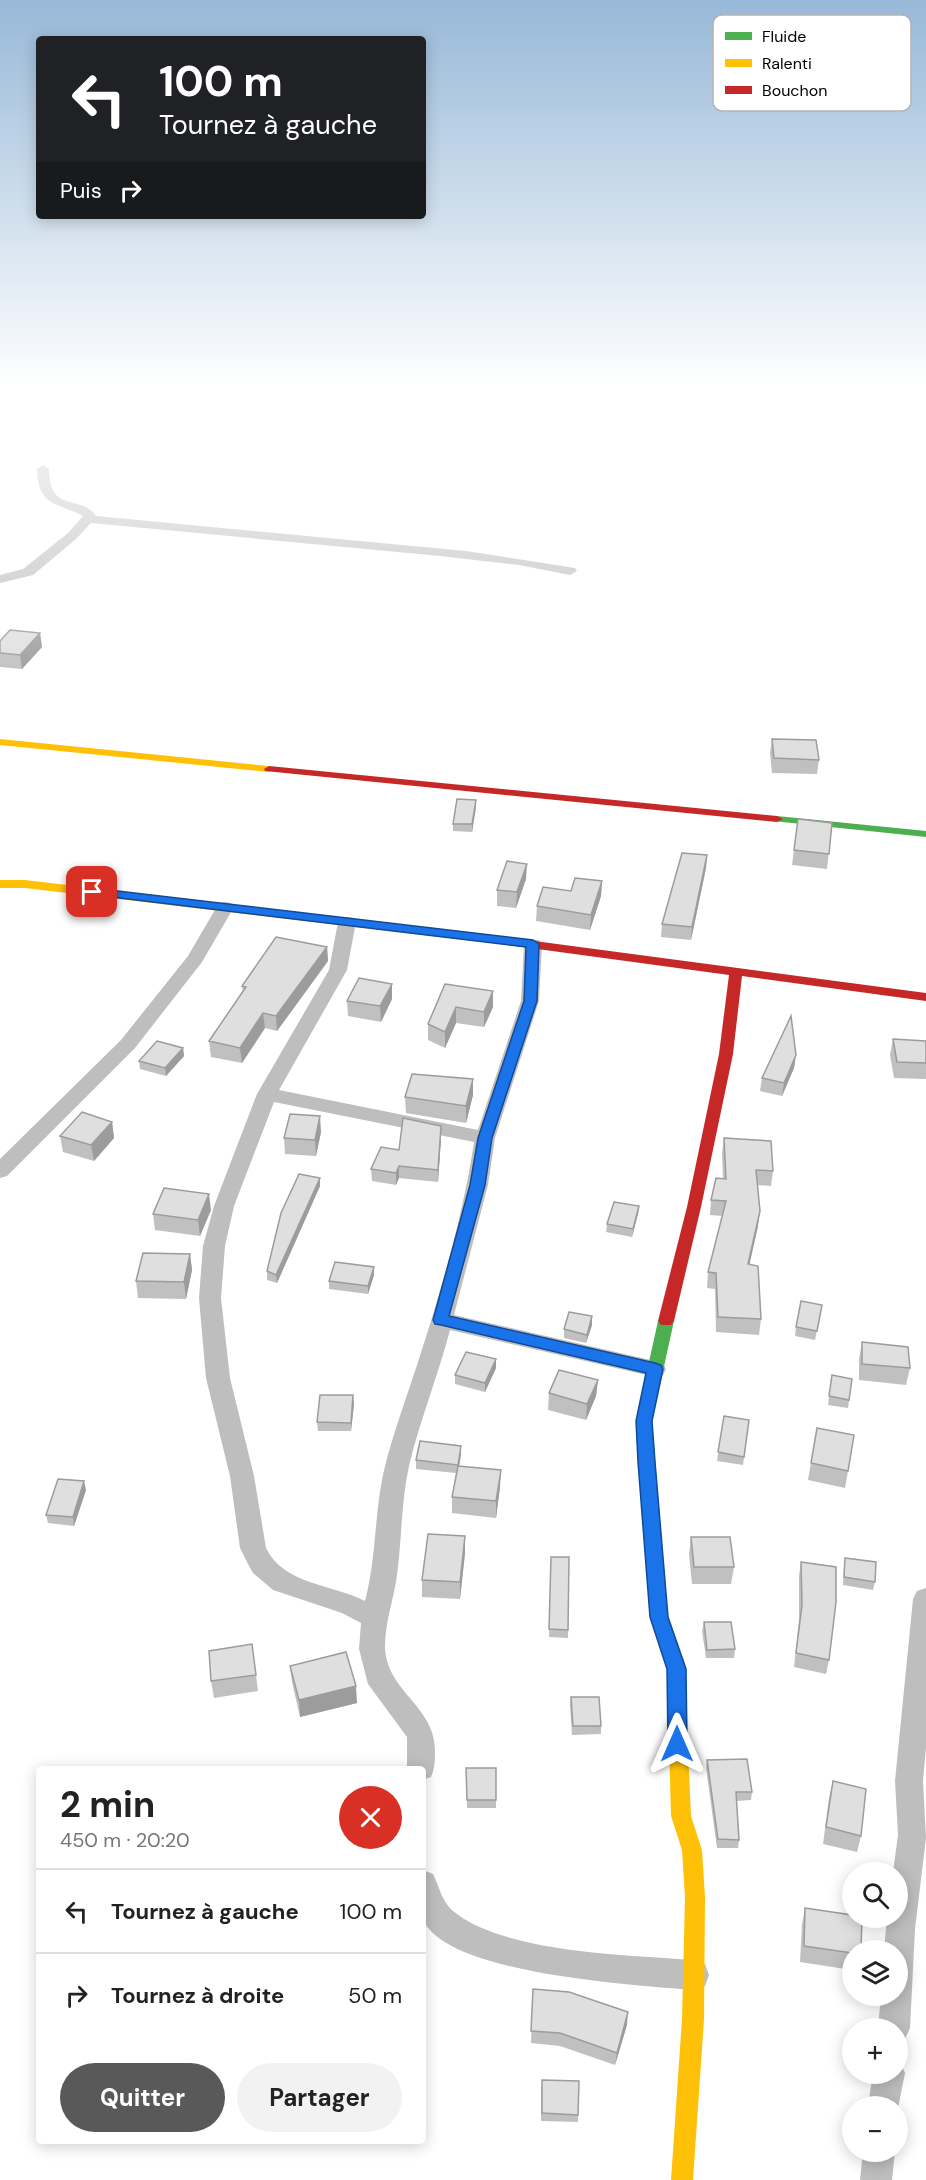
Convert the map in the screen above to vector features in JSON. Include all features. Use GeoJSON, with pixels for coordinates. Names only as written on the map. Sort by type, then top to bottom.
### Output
{"type":"FeatureCollection","features":[{"type":"Feature","properties":{"kind":"street"},"geometry":{"type":"LineString","coordinates":[[0,579],[28,572],[90,516],[87,512],[49,497],[44,488]]}},
{"type":"Feature","properties":{"kind":"street"},"geometry":{"type":"LineString","coordinates":[[88,519],[421,550],[524,562],[570,571]]}},
{"type":"Feature","properties":{"kind":"street"},"geometry":{"type":"LineString","coordinates":[[0,742],[926,834]]}},
{"type":"Feature","properties":{"kind":"street"},"geometry":{"type":"LineString","coordinates":[[0,884],[25,884],[533,944],[926,997]]}},
{"type":"Feature","properties":{"kind":"street"},"geometry":{"type":"LineString","coordinates":[[0,1171],[128,1044],[196,958],[225,907]]}},
{"type":"Feature","properties":{"kind":"street"},"geometry":{"type":"LineString","coordinates":[[347,922],[338,970],[267,1094],[224,1206],[214,1246],[210,1298],[218,1378],[242,1476],[253,1548],[262,1566],[282,1583],[328,1597],[374,1617]]}},
{"type":"Feature","properties":{"kind":"street"},"geometry":{"type":"LineString","coordinates":[[422,1766],[421,1735],[411,1719],[381,1684],[372,1649],[374,1617],[383,1583],[388,1549],[389,1515],[397,1466],[428,1369],[478,1185],[485,1138],[530,1001],[533,944]]}},
{"type":"Feature","properties":{"kind":"street"},"geometry":{"type":"LineString","coordinates":[[682,2180],[694,1975],[695,1897],[692,1850],[681,1816],[676,1669],[659,1617],[644,1421],[694,1207],[726,1054],[736,972]]}},
{"type":"Feature","properties":{"kind":"street"},"geometry":{"type":"LineString","coordinates":[[267,1094],[485,1138]]}},
{"type":"Feature","properties":{"kind":"street"},"geometry":{"type":"LineString","coordinates":[[441,1320],[655,1369]]}},
{"type":"Feature","properties":{"kind":"street"},"geometry":{"type":"LineString","coordinates":[[895,2018],[900,1929],[912,1835],[909,1781],[926,1599]]}},
{"type":"Feature","properties":{"kind":"street"},"geometry":{"type":"LineString","coordinates":[[426,1890],[440,1920],[474,1942],[554,1961],[694,1975]]}},
{"type":"Feature","properties":{"kind":"street"},"geometry":{"type":"LineString","coordinates":[[876,2180],[878,2162]]}},
{"type":"Feature","properties":{"kind":"building"},"geometry":{"type":"Polygon","coordinates":[[[10,630],[40,633],[20,655],[0,653],[0,641],[10,630]]]}},
{"type":"Feature","properties":{"kind":"building"},"geometry":{"type":"Polygon","coordinates":[[[772,739],[816,740],[819,760],[774,758],[772,739]]]}},
{"type":"Feature","properties":{"kind":"building"},"geometry":{"type":"Polygon","coordinates":[[[457,799],[476,800],[472,824],[453,824],[457,799]]]}},
{"type":"Feature","properties":{"kind":"building"},"geometry":{"type":"Polygon","coordinates":[[[798,819],[832,823],[829,854],[794,850],[798,819]]]}},
{"type":"Feature","properties":{"kind":"building"},"geometry":{"type":"Polygon","coordinates":[[[682,853],[707,855],[692,927],[662,924],[682,853]]]}},
{"type":"Feature","properties":{"kind":"building"},"geometry":{"type":"Polygon","coordinates":[[[507,861],[527,864],[517,892],[497,890],[507,861]]]}},
{"type":"Feature","properties":{"kind":"building"},"geometry":{"type":"Polygon","coordinates":[[[575,878],[602,881],[591,915],[537,906],[543,887],[571,891],[575,878]]]}},
{"type":"Feature","properties":{"kind":"building"},"geometry":{"type":"Polygon","coordinates":[[[276,937],[327,947],[276,1016],[263,1013],[240,1048],[209,1041],[246,987],[242,986],[276,937]]]}},
{"type":"Feature","properties":{"kind":"building"},"geometry":{"type":"Polygon","coordinates":[[[359,978],[392,984],[380,1006],[347,1001],[359,978]]]}},
{"type":"Feature","properties":{"kind":"building"},"geometry":{"type":"Polygon","coordinates":[[[445,984],[493,991],[484,1012],[456,1007],[445,1032],[428,1024],[445,984]]]}},
{"type":"Feature","properties":{"kind":"building"},"geometry":{"type":"Polygon","coordinates":[[[791,1016],[796,1055],[784,1083],[762,1078],[791,1016]]]}},
{"type":"Feature","properties":{"kind":"building"},"geometry":{"type":"Polygon","coordinates":[[[893,1039],[926,1041],[926,1063],[897,1062],[893,1039]]]}},
{"type":"Feature","properties":{"kind":"building"},"geometry":{"type":"Polygon","coordinates":[[[157,1041],[183,1048],[165,1068],[139,1061],[157,1041]]]}},
{"type":"Feature","properties":{"kind":"building"},"geometry":{"type":"Polygon","coordinates":[[[412,1074],[473,1079],[466,1106],[405,1097],[412,1074]]]}},
{"type":"Feature","properties":{"kind":"building"},"geometry":{"type":"Polygon","coordinates":[[[82,1112],[112,1122],[91,1145],[60,1136],[82,1112]]]}},
{"type":"Feature","properties":{"kind":"building"},"geometry":{"type":"Polygon","coordinates":[[[290,1114],[320,1116],[315,1140],[284,1138],[290,1114]]]}},
{"type":"Feature","properties":{"kind":"building"},"geometry":{"type":"Polygon","coordinates":[[[403,1118],[441,1126],[438,1170],[399,1166],[396,1173],[371,1169],[381,1147],[399,1150],[403,1118]]]}},
{"type":"Feature","properties":{"kind":"building"},"geometry":{"type":"Polygon","coordinates":[[[724,1138],[771,1141],[773,1171],[756,1170],[760,1211],[748,1264],[758,1266],[761,1319],[718,1317],[716,1273],[708,1272],[726,1201],[711,1200],[716,1178],[726,1179],[724,1138]]]}},
{"type":"Feature","properties":{"kind":"building"},"geometry":{"type":"Polygon","coordinates":[[[299,1174],[320,1178],[276,1275],[267,1271],[281,1213],[299,1174]]]}},
{"type":"Feature","properties":{"kind":"building"},"geometry":{"type":"Polygon","coordinates":[[[164,1188],[209,1194],[198,1220],[153,1214],[164,1188]]]}},
{"type":"Feature","properties":{"kind":"building"},"geometry":{"type":"Polygon","coordinates":[[[614,1202],[639,1206],[633,1229],[607,1224],[614,1202]]]}},
{"type":"Feature","properties":{"kind":"building"},"geometry":{"type":"Polygon","coordinates":[[[143,1253],[190,1254],[184,1282],[136,1281],[143,1253]]]}},
{"type":"Feature","properties":{"kind":"building"},"geometry":{"type":"Polygon","coordinates":[[[335,1262],[374,1267],[368,1286],[329,1281],[335,1262]]]}},
{"type":"Feature","properties":{"kind":"building"},"geometry":{"type":"Polygon","coordinates":[[[801,1301],[822,1305],[817,1331],[796,1327],[801,1301]]]}},
{"type":"Feature","properties":{"kind":"building"},"geometry":{"type":"Polygon","coordinates":[[[569,1312],[592,1316],[587,1335],[564,1329],[569,1312]]]}},
{"type":"Feature","properties":{"kind":"building"},"geometry":{"type":"Polygon","coordinates":[[[862,1342],[908,1347],[910,1368],[862,1364],[862,1342]]]}},
{"type":"Feature","properties":{"kind":"building"},"geometry":{"type":"Polygon","coordinates":[[[466,1352],[496,1359],[485,1383],[455,1375],[466,1352]]]}},
{"type":"Feature","properties":{"kind":"building"},"geometry":{"type":"Polygon","coordinates":[[[559,1370],[598,1380],[587,1404],[549,1393],[559,1370]]]}},
{"type":"Feature","properties":{"kind":"building"},"geometry":{"type":"Polygon","coordinates":[[[832,1375],[852,1379],[849,1400],[829,1396],[832,1375]]]}},
{"type":"Feature","properties":{"kind":"building"},"geometry":{"type":"Polygon","coordinates":[[[320,1395],[353,1395],[351,1423],[317,1422],[320,1395]]]}},
{"type":"Feature","properties":{"kind":"building"},"geometry":{"type":"Polygon","coordinates":[[[724,1416],[749,1420],[744,1457],[718,1452],[724,1416]]]}},
{"type":"Feature","properties":{"kind":"building"},"geometry":{"type":"Polygon","coordinates":[[[817,1428],[854,1435],[848,1471],[811,1463],[817,1428]]]}},
{"type":"Feature","properties":{"kind":"building"},"geometry":{"type":"Polygon","coordinates":[[[420,1441],[461,1446],[458,1465],[416,1460],[420,1441]]]}},
{"type":"Feature","properties":{"kind":"building"},"geometry":{"type":"Polygon","coordinates":[[[458,1466],[501,1470],[496,1501],[452,1497],[458,1466]]]}},
{"type":"Feature","properties":{"kind":"building"},"geometry":{"type":"Polygon","coordinates":[[[58,1479],[84,1481],[73,1517],[46,1515],[58,1479]]]}},
{"type":"Feature","properties":{"kind":"building"},"geometry":{"type":"Polygon","coordinates":[[[428,1534],[465,1536],[460,1582],[422,1580],[428,1534]]]}},
{"type":"Feature","properties":{"kind":"building"},"geometry":{"type":"Polygon","coordinates":[[[691,1537],[730,1537],[734,1567],[694,1567],[691,1537]]]}},
{"type":"Feature","properties":{"kind":"building"},"geometry":{"type":"Polygon","coordinates":[[[551,1557],[569,1557],[568,1630],[549,1629],[551,1557]]]}},
{"type":"Feature","properties":{"kind":"building"},"geometry":{"type":"Polygon","coordinates":[[[845,1558],[876,1562],[875,1582],[844,1577],[845,1558]]]}},
{"type":"Feature","properties":{"kind":"building"},"geometry":{"type":"Polygon","coordinates":[[[801,1562],[836,1567],[836,1602],[829,1660],[796,1653],[802,1605],[801,1562]]]}},
{"type":"Feature","properties":{"kind":"building"},"geometry":{"type":"Polygon","coordinates":[[[704,1622],[731,1622],[735,1649],[707,1650],[704,1622]]]}},
{"type":"Feature","properties":{"kind":"building"},"geometry":{"type":"Polygon","coordinates":[[[252,1644],[256,1675],[211,1681],[209,1651],[252,1644]]]}},
{"type":"Feature","properties":{"kind":"building"},"geometry":{"type":"Polygon","coordinates":[[[346,1652],[356,1686],[299,1700],[290,1666],[346,1652]]]}},
{"type":"Feature","properties":{"kind":"building"},"geometry":{"type":"Polygon","coordinates":[[[571,1697],[599,1697],[601,1726],[573,1726],[571,1697]]]}},
{"type":"Feature","properties":{"kind":"building"},"geometry":{"type":"Polygon","coordinates":[[[747,1759],[752,1792],[736,1792],[739,1840],[718,1839],[707,1760],[747,1759]]]}},
{"type":"Feature","properties":{"kind":"building"},"geometry":{"type":"Polygon","coordinates":[[[466,1768],[496,1768],[496,1800],[467,1800],[466,1768]]]}},
{"type":"Feature","properties":{"kind":"building"},"geometry":{"type":"Polygon","coordinates":[[[833,1781],[866,1789],[861,1836],[826,1827],[833,1781]]]}},
{"type":"Feature","properties":{"kind":"building"},"geometry":{"type":"Polygon","coordinates":[[[805,1908],[842,1914],[842,1928],[862,1928],[861,1940],[842,1940],[842,1952],[804,1946],[805,1908]]]}},
{"type":"Feature","properties":{"kind":"building"},"geometry":{"type":"Polygon","coordinates":[[[533,1989],[569,1992],[628,2012],[617,2053],[560,2033],[531,2031],[533,1989]]]}},
{"type":"Feature","properties":{"kind":"building"},"geometry":{"type":"Polygon","coordinates":[[[542,2080],[579,2081],[578,2115],[542,2113],[542,2080]]]}},
{"type":"Feature","properties":{"kind":"traffic: fast"},"geometry":{"type":"LineString","coordinates":[[777,819],[926,834]]}},
{"type":"Feature","properties":{"kind":"traffic: fast"},"geometry":{"type":"LineString","coordinates":[[666,1321],[644,1421],[659,1617],[676,1669],[677,1706]]}},
{"type":"Feature","properties":{"kind":"traffic: slow"},"geometry":{"type":"LineString","coordinates":[[0,742],[269,769]]}},
{"type":"Feature","properties":{"kind":"traffic: slow"},"geometry":{"type":"LineString","coordinates":[[0,884],[25,884],[482,938]]}},
{"type":"Feature","properties":{"kind":"traffic: slow"},"geometry":{"type":"LineString","coordinates":[[677,1706],[681,1816],[692,1850],[695,1897],[693,2019],[682,2180]]}},
{"type":"Feature","properties":{"kind":"traffic: jam"},"geometry":{"type":"LineString","coordinates":[[269,769],[777,819]]}},
{"type":"Feature","properties":{"kind":"traffic: jam"},"geometry":{"type":"LineString","coordinates":[[482,938],[926,997]]}},
{"type":"Feature","properties":{"kind":"traffic: jam"},"geometry":{"type":"LineString","coordinates":[[666,1321],[694,1207],[726,1054],[736,972]]}},
{"type":"Feature","properties":{"kind":"route"},"geometry":{"type":"LineString","coordinates":[[92,892],[533,944],[530,1001],[485,1138],[478,1185],[441,1320],[655,1369],[644,1421],[646,1462],[659,1617],[671,1646],[676,1669],[677,1744]]}}]}
